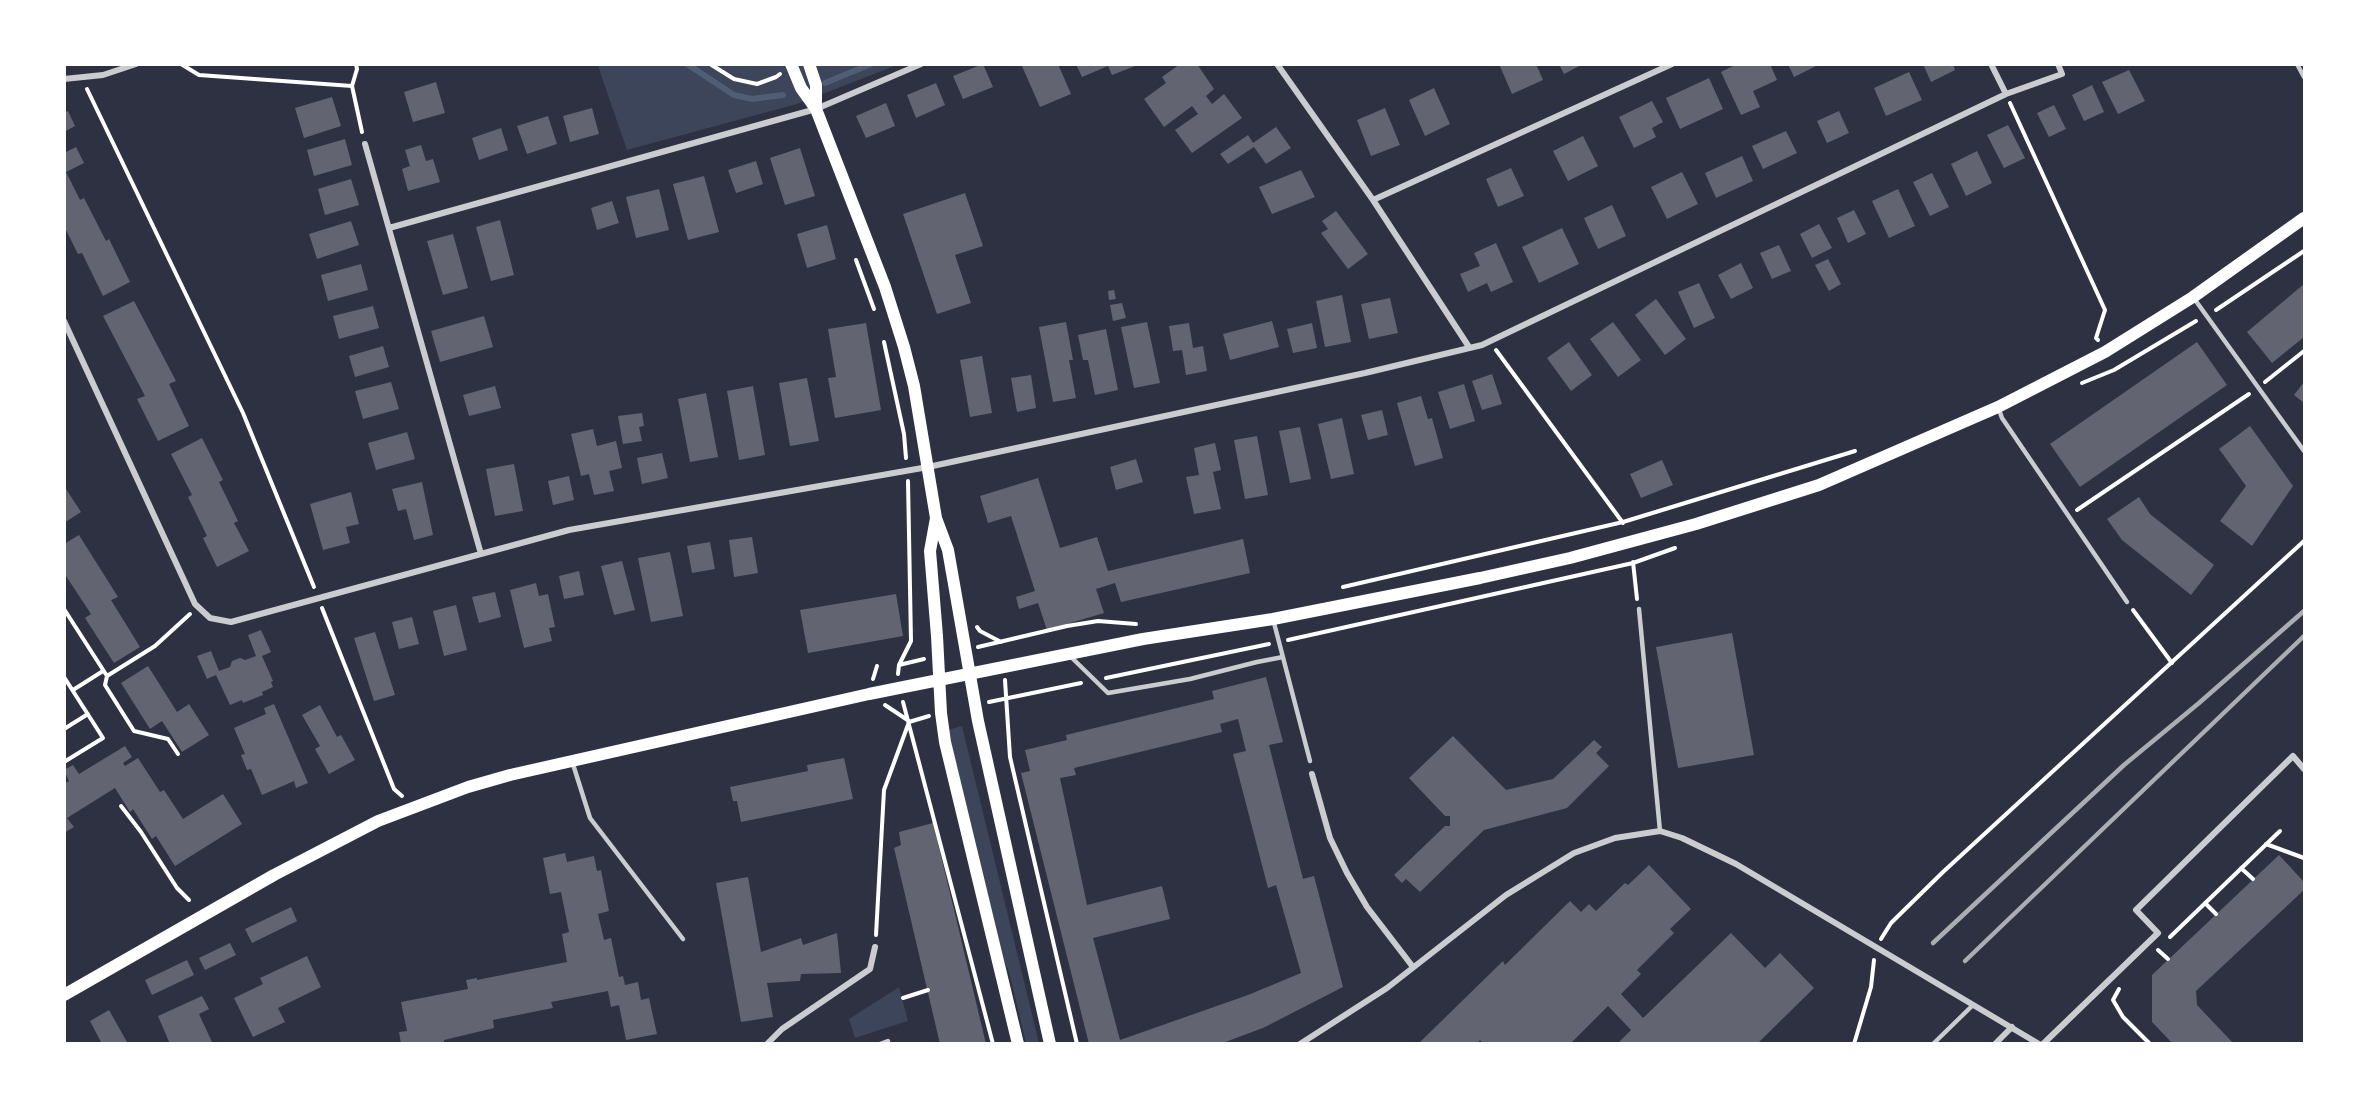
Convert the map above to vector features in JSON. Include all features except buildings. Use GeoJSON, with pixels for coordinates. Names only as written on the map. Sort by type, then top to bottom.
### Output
{"type":"FeatureCollection","features":[{"type":"Feature","properties":{"kind":"main road"},"geometry":{"type":"LineString","coordinates":[[791,64],[801,88],[816,109],[894,313],[914,386],[936,518],[948,550],[978,722],[1050,1044]]}},
{"type":"Feature","properties":{"kind":"main road"},"geometry":{"type":"LineString","coordinates":[[809,64],[816,85],[816,109]]}},
{"type":"Feature","properties":{"kind":"main road"},"geometry":{"type":"LineString","coordinates":[[64,995],[274,875],[378,821],[468,787],[572,761],[970,673],[1143,639],[1273,619],[1480,579],[1707,521],[1819,484],[1998,407],[2193,297],[2304,218]]}},
{"type":"Feature","properties":{"kind":"main road"},"geometry":{"type":"LineString","coordinates":[[936,518],[930,551],[945,742],[1018,1044]]}},
{"type":"Feature","properties":{"kind":"street"},"geometry":{"type":"LineString","coordinates":[[64,79],[112,73],[136,64]]}},
{"type":"Feature","properties":{"kind":"street"},"geometry":{"type":"LineString","coordinates":[[389,228],[816,109],[921,64]]}},
{"type":"Feature","properties":{"kind":"street"},"geometry":{"type":"LineString","coordinates":[[1277,64],[1373,200],[1469,347]]}},
{"type":"Feature","properties":{"kind":"street"},"geometry":{"type":"LineString","coordinates":[[1373,200],[1672,64]]}},
{"type":"Feature","properties":{"kind":"street"},"geometry":{"type":"LineString","coordinates":[[1992,64],[2006,94]]}},
{"type":"Feature","properties":{"kind":"street"},"geometry":{"type":"LineString","coordinates":[[64,321],[198,608],[210,618],[231,622],[569,530],[928,467],[1365,373],[1490,343],[1670,254],[2006,94],[2062,74],[2058,64]]}},
{"type":"Feature","properties":{"kind":"street"},"geometry":{"type":"LineString","coordinates":[[365,144],[481,554]]}},
{"type":"Feature","properties":{"kind":"street"},"geometry":{"type":"LineString","coordinates":[[1300,1044],[1387,988],[1506,895],[1574,853],[1615,838],[1660,831],[1682,838],[1736,864],[2041,1044],[2158,933],[2136,910],[2293,756],[2304,769]]}},
{"type":"Feature","properties":{"kind":"street"},"geometry":{"type":"LineString","coordinates":[[1312,774],[1330,838],[1347,873],[1367,907],[1413,967]]}},
{"type":"Feature","properties":{"kind":"street"},"geometry":{"type":"LineString","coordinates":[[767,1044],[782,1029],[870,969],[875,947]]}},
{"type":"Feature","properties":{"kind":"street"},"geometry":{"type":"LineString","coordinates":[[1995,1044],[2012,1028]]}},
{"type":"Feature","properties":{"kind":"lane"},"geometry":{"type":"LineString","coordinates":[[2297,64],[2304,77]]}},
{"type":"Feature","properties":{"kind":"lane"},"geometry":{"type":"LineString","coordinates":[[2193,297],[2304,451]]}},
{"type":"Feature","properties":{"kind":"lane"},"geometry":{"type":"LineString","coordinates":[[1998,407],[2002,418],[2127,602]]}},
{"type":"Feature","properties":{"kind":"lane"},"geometry":{"type":"LineString","coordinates":[[1639,609],[1660,831]]}},
{"type":"Feature","properties":{"kind":"lane"},"geometry":{"type":"LineString","coordinates":[[1273,619],[1310,761]]}},
{"type":"Feature","properties":{"kind":"lane"},"geometry":{"type":"LineString","coordinates":[[1068,654],[1108,693],[1190,679],[1283,657]]}},
{"type":"Feature","properties":{"kind":"lane"},"geometry":{"type":"LineString","coordinates":[[572,761],[590,818],[683,939]]}},
{"type":"Feature","properties":{"kind":"lane"},"geometry":{"type":"LineString","coordinates":[[1933,1044],[1973,1005]]}},
{"type":"Feature","properties":{"kind":"lane"},"geometry":{"type":"LineString","coordinates":[[880,1044],[888,1041]]}},
{"type":"Feature","properties":{"kind":"path"},"geometry":{"type":"LineString","coordinates":[[181,64],[199,75],[352,86]]}},
{"type":"Feature","properties":{"kind":"path"},"geometry":{"type":"LineString","coordinates":[[356,64],[357,69],[352,86],[365,144]]}},
{"type":"Feature","properties":{"kind":"path"},"geometry":{"type":"LineString","coordinates":[[710,64],[734,79],[756,84],[776,77],[783,70],[788,81]]}},
{"type":"Feature","properties":{"kind":"path"},"geometry":{"type":"LineString","coordinates":[[81,78],[243,413],[394,789],[401,795],[406,810]]}},
{"type":"Feature","properties":{"kind":"path"},"geometry":{"type":"LineString","coordinates":[[2006,94],[2105,310],[2096,338],[2114,370]]}},
{"type":"Feature","properties":{"kind":"path"},"geometry":{"type":"LineString","coordinates":[[854,256],[874,310]]}},
{"type":"Feature","properties":{"kind":"path"},"geometry":{"type":"LineString","coordinates":[[882,333],[904,434],[910,519],[911,641],[898,665]]}},
{"type":"Feature","properties":{"kind":"path"},"geometry":{"type":"LineString","coordinates":[[2102,347],[2108,335]]}},
{"type":"Feature","properties":{"kind":"path"},"geometry":{"type":"LineString","coordinates":[[1490,343],[1623,522],[1631,542],[1639,609]]}},
{"type":"Feature","properties":{"kind":"path"},"geometry":{"type":"LineString","coordinates":[[2090,346],[2102,347]]}},
{"type":"Feature","properties":{"kind":"path"},"geometry":{"type":"LineString","coordinates":[[2068,516],[2258,388],[2304,351]]}},
{"type":"Feature","properties":{"kind":"path"},"geometry":{"type":"LineString","coordinates":[[1339,588],[1623,522],[1861,449]]}},
{"type":"Feature","properties":{"kind":"path"},"geometry":{"type":"LineString","coordinates":[[1891,923],[2304,541]]}},
{"type":"Feature","properties":{"kind":"path"},"geometry":{"type":"LineString","coordinates":[[2127,602],[2172,663]]}},
{"type":"Feature","properties":{"kind":"path"},"geometry":{"type":"LineString","coordinates":[[178,754],[168,739],[134,731],[105,685],[107,676],[155,646],[198,608]]}},
{"type":"Feature","properties":{"kind":"path"},"geometry":{"type":"LineString","coordinates":[[64,609],[107,676]]}},
{"type":"Feature","properties":{"kind":"path"},"geometry":{"type":"LineString","coordinates":[[965,649],[1098,621],[1146,624]]}},
{"type":"Feature","properties":{"kind":"path"},"geometry":{"type":"LineString","coordinates":[[73,690],[103,671]]}},
{"type":"Feature","properties":{"kind":"path"},"geometry":{"type":"LineString","coordinates":[[64,677],[103,738],[65,761]]}},
{"type":"Feature","properties":{"kind":"path"},"geometry":{"type":"LineString","coordinates":[[898,688],[909,722],[993,1044]]}},
{"type":"Feature","properties":{"kind":"path"},"geometry":{"type":"LineString","coordinates":[[1006,698],[1010,757],[1077,1044]]}},
{"type":"Feature","properties":{"kind":"path"},"geometry":{"type":"LineString","coordinates":[[64,729],[88,714]]}},
{"type":"Feature","properties":{"kind":"path"},"geometry":{"type":"LineString","coordinates":[[875,947],[884,790],[909,722]]}},
{"type":"Feature","properties":{"kind":"path"},"geometry":{"type":"LineString","coordinates":[[120,806],[141,832],[177,888],[189,900]]}},
{"type":"Feature","properties":{"kind":"path"},"geometry":{"type":"LineString","coordinates":[[2150,956],[2280,831]]}},
{"type":"Feature","properties":{"kind":"path"},"geometry":{"type":"LineString","coordinates":[[2266,844],[2304,858]]}},
{"type":"Feature","properties":{"kind":"path"},"geometry":{"type":"LineString","coordinates":[[2241,868],[2253,879]]}},
{"type":"Feature","properties":{"kind":"path"},"geometry":{"type":"LineString","coordinates":[[2205,903],[2216,914]]}},
{"type":"Feature","properties":{"kind":"path"},"geometry":{"type":"LineString","coordinates":[[1854,1044],[1871,987],[1876,948]]}},
{"type":"Feature","properties":{"kind":"path"},"geometry":{"type":"LineString","coordinates":[[2157,949],[2168,960]]}},
{"type":"Feature","properties":{"kind":"path"},"geometry":{"type":"LineString","coordinates":[[2123,983],[2113,1000],[2123,1017],[2150,1044]]}},
{"type":"Feature","properties":{"kind":"path"},"geometry":{"type":"LineString","coordinates":[[903,998],[928,990]]}},
{"type":"Feature","properties":{"kind":"shaded area"},"geometry":{"type":"Polygon","coordinates":[[[594,65],[897,65],[797,104],[627,150],[598,66],[594,65]]]}},
{"type":"Feature","properties":{"kind":"shaded area"},"geometry":{"type":"Polygon","coordinates":[[[962,726],[1039,1043],[1026,1043],[1009,972],[1000,953],[948,730],[962,726]]]}},
{"type":"Feature","properties":{"kind":"shaded area"},"geometry":{"type":"Polygon","coordinates":[[[899,987],[908,1021],[855,1038],[849,1019],[899,987]]]}},
{"type":"Feature","properties":{"kind":"waterway"},"geometry":{"type":"LineString","coordinates":[[687,64],[734,95],[752,99],[783,95]]}},
{"type":"Feature","properties":{"kind":"waterway"},"geometry":{"type":"LineString","coordinates":[[825,83],[871,64]]}},
{"type":"Feature","properties":{"kind":"railway"},"geometry":{"type":"LineString","coordinates":[[1933,943],[2124,765],[2304,611]]}},
{"type":"Feature","properties":{"kind":"railway"},"geometry":{"type":"LineString","coordinates":[[1965,961],[2304,636]]}}]}
